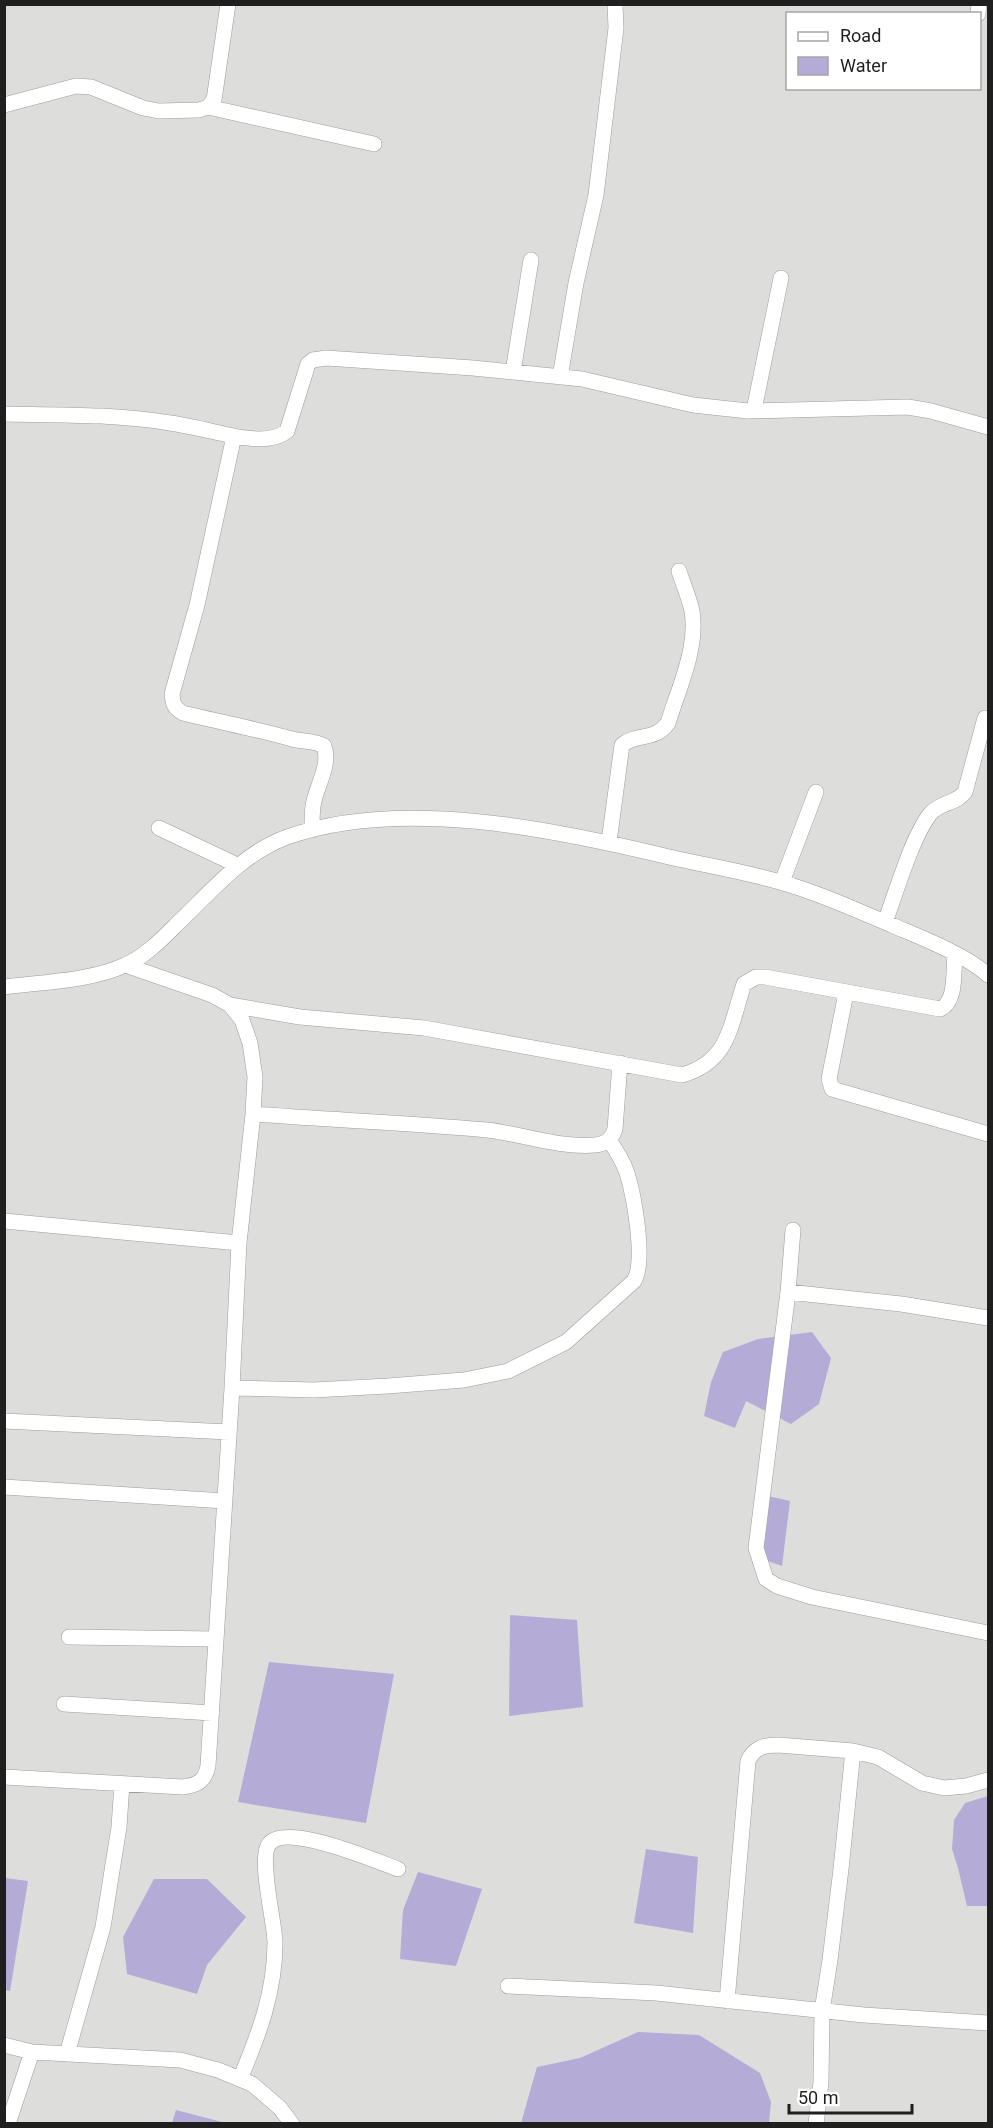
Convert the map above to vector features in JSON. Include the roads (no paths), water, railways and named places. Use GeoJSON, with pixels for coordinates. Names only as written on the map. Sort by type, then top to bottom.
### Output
{"type":"FeatureCollection","features":[{"type":"Feature","properties":{"kind":"street"},"geometry":{"type":"LineString","coordinates":[[4,105],[76,86],[91,87],[151,110],[199,110],[208,106],[214,100],[228,4]]}},
{"type":"Feature","properties":{"kind":"street"},"geometry":{"type":"LineString","coordinates":[[560,376],[576,282],[596,195],[616,27],[615,4]]}},
{"type":"Feature","properties":{"kind":"street"},"geometry":{"type":"LineString","coordinates":[[208,106],[374,144]]}},
{"type":"Feature","properties":{"kind":"street"},"geometry":{"type":"LineString","coordinates":[[513,372],[531,260]]}},
{"type":"Feature","properties":{"kind":"street"},"geometry":{"type":"LineString","coordinates":[[754,410],[781,278]]}},
{"type":"Feature","properties":{"kind":"street"},"geometry":{"type":"LineString","coordinates":[[4,414],[120,418],[170,423],[234,436],[272,439],[281,437],[287,431],[304,370],[308,364],[313,360],[326,358],[560,376],[693,405],[754,410],[900,407],[931,411],[988,427]]}},
{"type":"Feature","properties":{"kind":"street"},"geometry":{"type":"LineString","coordinates":[[234,436],[197,605],[172,694],[173,703],[176,709],[183,714],[246,729],[276,733],[296,740],[316,742],[324,746],[326,764],[313,806],[312,830]]}},
{"type":"Feature","properties":{"kind":"street"},"geometry":{"type":"LineString","coordinates":[[609,843],[622,746],[629,740],[655,735],[662,731],[668,723],[692,649],[692,610],[679,571]]}},
{"type":"Feature","properties":{"kind":"street"},"geometry":{"type":"LineString","coordinates":[[885,922],[915,842],[928,816],[937,806],[956,800],[965,792],[985,718]]}},
{"type":"Feature","properties":{"kind":"street"},"geometry":{"type":"LineString","coordinates":[[782,882],[816,792]]}},
{"type":"Feature","properties":{"kind":"street"},"geometry":{"type":"LineString","coordinates":[[4,987],[86,976],[125,966],[146,953],[237,865],[260,849],[312,830],[371,820],[495,823],[609,843],[782,882],[885,922],[988,973]]}},
{"type":"Feature","properties":{"kind":"street"},"geometry":{"type":"LineString","coordinates":[[159,828],[237,865]]}},
{"type":"Feature","properties":{"kind":"street"},"geometry":{"type":"LineString","coordinates":[[125,966],[212,995],[230,1005],[300,1017],[424,1028],[682,1075],[699,1070],[712,1061],[725,1044],[744,984],[756,977],[940,1009],[946,1007],[951,999],[955,955]]}},
{"type":"Feature","properties":{"kind":"street"},"geometry":{"type":"LineString","coordinates":[[846,993],[829,1079],[832,1089],[988,1134]]}},
{"type":"Feature","properties":{"kind":"street"},"geometry":{"type":"LineString","coordinates":[[4,1777],[183,1787],[199,1783],[206,1776],[212,1713],[239,1243],[254,1114],[255,1077],[250,1042],[242,1020],[230,1005]]}},
{"type":"Feature","properties":{"kind":"street"},"geometry":{"type":"LineString","coordinates":[[254,1114],[488,1131],[570,1144],[596,1145],[609,1140],[615,1130],[620,1063]]}},
{"type":"Feature","properties":{"kind":"street"},"geometry":{"type":"LineString","coordinates":[[232,1388],[314,1390],[464,1380],[507,1371],[566,1342],[634,1281],[638,1274],[640,1250],[627,1174],[620,1156],[609,1140]]}},
{"type":"Feature","properties":{"kind":"street"},"geometry":{"type":"LineString","coordinates":[[4,1221],[239,1243]]}},
{"type":"Feature","properties":{"kind":"street"},"geometry":{"type":"LineString","coordinates":[[793,1230],[788,1292],[756,1548],[766,1579],[777,1586],[812,1597],[988,1633]]}},
{"type":"Feature","properties":{"kind":"street"},"geometry":{"type":"LineString","coordinates":[[788,1292],[901,1304],[988,1318]]}},
{"type":"Feature","properties":{"kind":"street"},"geometry":{"type":"LineString","coordinates":[[4,1421],[229,1432]]}},
{"type":"Feature","properties":{"kind":"street"},"geometry":{"type":"LineString","coordinates":[[4,1487],[225,1501]]}},
{"type":"Feature","properties":{"kind":"street"},"geometry":{"type":"LineString","coordinates":[[69,1637],[216,1640]]}},
{"type":"Feature","properties":{"kind":"street"},"geometry":{"type":"LineString","coordinates":[[64,1704],[212,1713]]}},
{"type":"Feature","properties":{"kind":"street"},"geometry":{"type":"LineString","coordinates":[[727,2001],[748,1761],[757,1749],[767,1745],[853,1751],[878,1757],[922,1783],[944,1788],[966,1786],[988,1780]]}},
{"type":"Feature","properties":{"kind":"street"},"geometry":{"type":"LineString","coordinates":[[816,2124],[821,2082],[822,2011],[830,1960],[853,1751]]}},
{"type":"Feature","properties":{"kind":"street"},"geometry":{"type":"LineString","coordinates":[[67,2054],[103,1927],[115,1857],[122,1784]]}},
{"type":"Feature","properties":{"kind":"street"},"geometry":{"type":"LineString","coordinates":[[240,2079],[266,2014],[273,1982],[275,1942],[265,1860],[269,1844],[276,1839],[286,1837],[322,1843],[351,1851],[398,1869]]}},
{"type":"Feature","properties":{"kind":"street"},"geometry":{"type":"LineString","coordinates":[[508,1986],[656,1993],[822,2011],[988,2023]]}},
{"type":"Feature","properties":{"kind":"street"},"geometry":{"type":"LineString","coordinates":[[4,2045],[32,2052],[180,2060],[218,2070],[252,2084],[280,2108],[292,2124]]}},
{"type":"Feature","properties":{"kind":"street"},"geometry":{"type":"LineString","coordinates":[[8,2124],[32,2052]]}},
{"type":"Feature","properties":{"kind":"water"},"geometry":{"type":"Polygon","coordinates":[[[812,1332],[831,1358],[819,1404],[791,1424],[746,1401],[735,1428],[704,1416],[711,1382],[723,1352],[758,1339],[812,1332]]]}},
{"type":"Feature","properties":{"kind":"water"},"geometry":{"type":"Polygon","coordinates":[[[768,1496],[790,1501],[782,1566],[756,1557],[768,1496]]]}},
{"type":"Feature","properties":{"kind":"water"},"geometry":{"type":"Polygon","coordinates":[[[510,1615],[577,1620],[583,1707],[509,1716],[510,1615]]]}},
{"type":"Feature","properties":{"kind":"water"},"geometry":{"type":"Polygon","coordinates":[[[269,1662],[394,1674],[366,1823],[238,1802],[269,1662]]]}},
{"type":"Feature","properties":{"kind":"water"},"geometry":{"type":"Polygon","coordinates":[[[988,1796],[988,1906],[967,1906],[952,1849],[954,1820],[965,1803],[988,1796]]]}},
{"type":"Feature","properties":{"kind":"water"},"geometry":{"type":"Polygon","coordinates":[[[646,1849],[698,1857],[693,1933],[634,1923],[646,1849]]]}},
{"type":"Feature","properties":{"kind":"water"},"geometry":{"type":"Polygon","coordinates":[[[418,1872],[482,1889],[456,1966],[400,1959],[403,1910],[418,1872]]]}},
{"type":"Feature","properties":{"kind":"water"},"geometry":{"type":"Polygon","coordinates":[[[5,1878],[28,1881],[10,1991],[4,1990],[5,1878]]]}},
{"type":"Feature","properties":{"kind":"water"},"geometry":{"type":"Polygon","coordinates":[[[154,1879],[207,1879],[246,1917],[207,1965],[197,1994],[127,1974],[123,1937],[154,1879]]]}},
{"type":"Feature","properties":{"kind":"water"},"geometry":{"type":"Polygon","coordinates":[[[638,2032],[699,2035],[760,2073],[771,2102],[769,2123],[521,2123],[537,2067],[580,2058],[638,2032]]]}},
{"type":"Feature","properties":{"kind":"water"},"geometry":{"type":"Polygon","coordinates":[[[176,2110],[226,2123],[172,2123],[176,2110]]]}}]}
